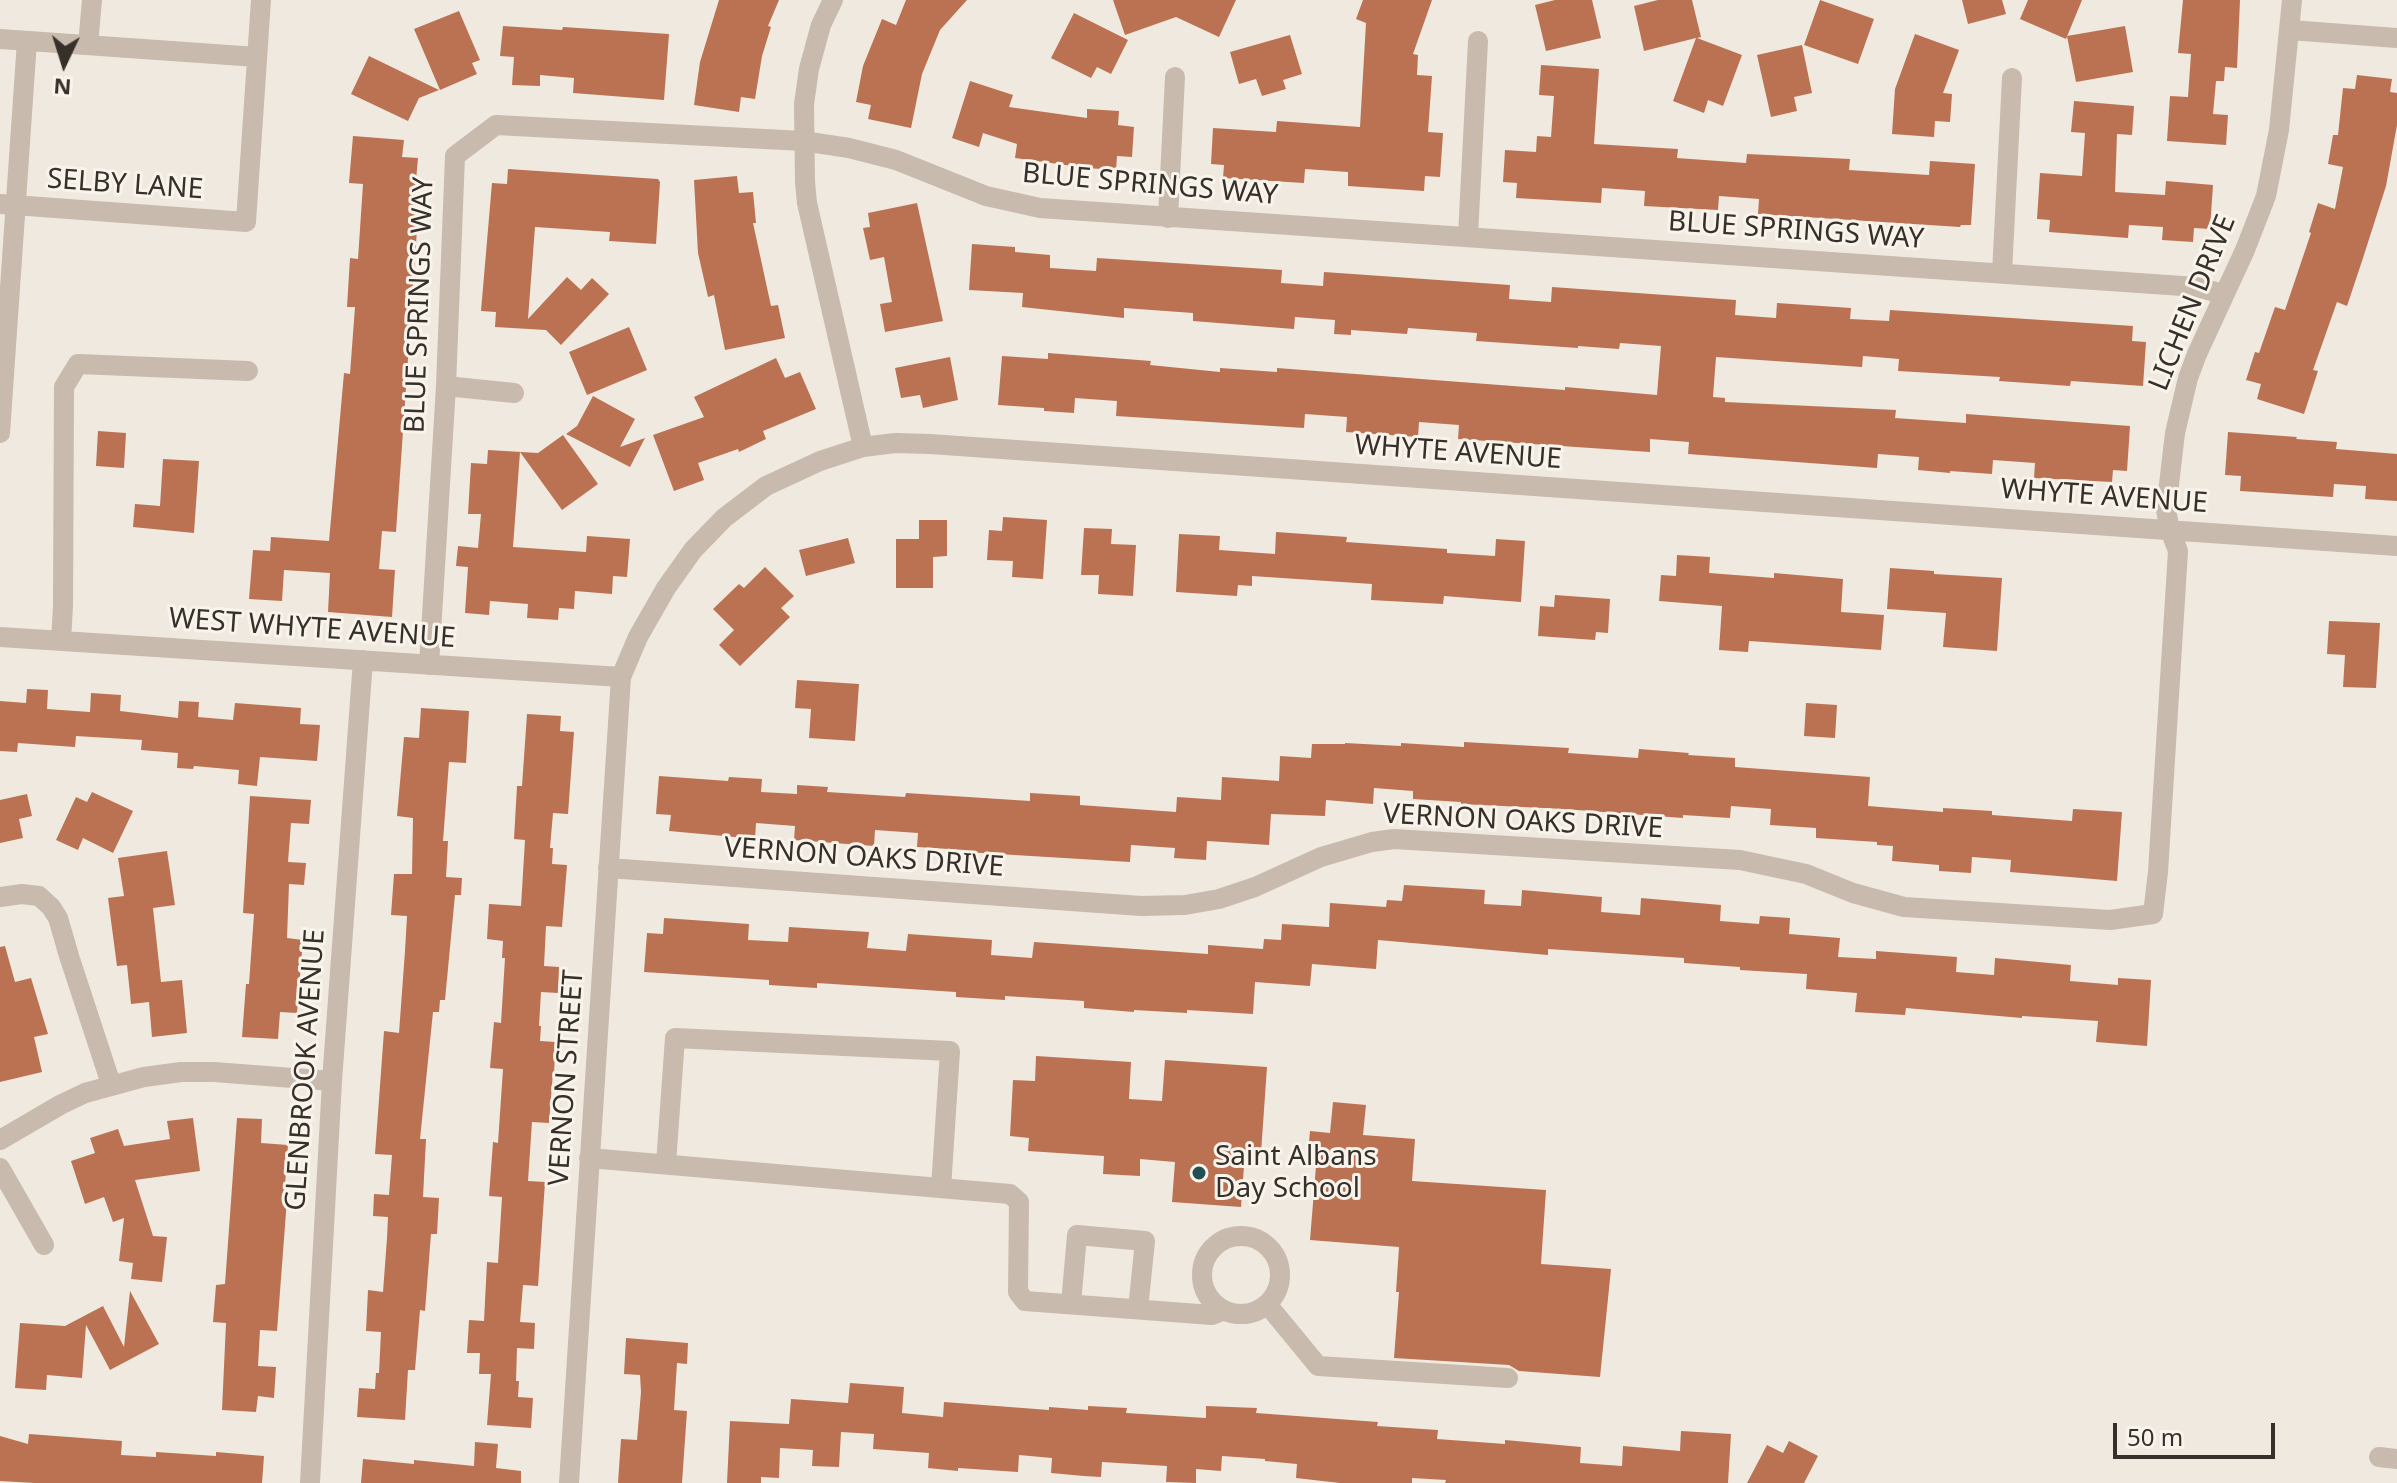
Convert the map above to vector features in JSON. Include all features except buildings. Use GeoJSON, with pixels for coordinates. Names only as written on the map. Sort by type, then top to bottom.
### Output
{"type":"FeatureCollection","features":[{"type":"Feature","properties":{"kind":"street"},"geometry":{"type":"LineString","coordinates":[[88,45],[92,0]]}},
{"type":"Feature","properties":{"kind":"street"},"geometry":{"type":"LineString","coordinates":[[0,39],[257,57],[261,0]]}},
{"type":"Feature","properties":{"kind":"street"},"geometry":{"type":"LineString","coordinates":[[833,0],[821,25],[809,69],[804,104],[807,203],[863,447]]}},
{"type":"Feature","properties":{"kind":"street","name":"LICHEN DRIVE"},"geometry":{"type":"LineString","coordinates":[[2153,914],[2178,551],[2166,510],[2175,433],[2188,378],[2205,332],[2245,250],[2266,196],[2279,130],[2292,0]]}},
{"type":"Feature","properties":{"kind":"street"},"geometry":{"type":"LineString","coordinates":[[2290,30],[2397,38]]}},
{"type":"Feature","properties":{"kind":"street"},"geometry":{"type":"LineString","coordinates":[[0,433],[8,205],[27,41]]}},
{"type":"Feature","properties":{"kind":"street"},"geometry":{"type":"LineString","coordinates":[[1468,236],[1478,41]]}},
{"type":"Feature","properties":{"kind":"street","name":"SELBY LANE"},"geometry":{"type":"LineString","coordinates":[[8,205],[246,222],[257,57]]}},
{"type":"Feature","properties":{"kind":"street"},"geometry":{"type":"LineString","coordinates":[[1168,218],[1175,77]]}},
{"type":"Feature","properties":{"kind":"street"},"geometry":{"type":"LineString","coordinates":[[2002,273],[2012,78]]}},
{"type":"Feature","properties":{"kind":"street","name":"BLUE SPRINGS WAY"},"geometry":{"type":"LineString","coordinates":[[429,665],[446,386],[455,156],[496,125],[803,141],[849,148],[896,160],[952,184],[1015,204],[1040,208],[2197,287],[2223,294]]}},
{"type":"Feature","properties":{"kind":"street"},"geometry":{"type":"LineString","coordinates":[[61,641],[64,387],[78,364],[248,371]]}},
{"type":"Feature","properties":{"kind":"street"},"geometry":{"type":"LineString","coordinates":[[446,386],[514,393]]}},
{"type":"Feature","properties":{"kind":"street","name":"WHYTE AVENUE"},"geometry":{"type":"LineString","coordinates":[[621,677],[638,637],[666,588],[693,550],[724,518],[766,486],[820,461],[863,447],[895,443],[2397,546]]}},
{"type":"Feature","properties":{"kind":"street","name":"WEST WHYTE AVENUE"},"geometry":{"type":"LineString","coordinates":[[0,637],[621,677]]}},
{"type":"Feature","properties":{"kind":"street","name":"GLENBROOK AVENUE"},"geometry":{"type":"LineString","coordinates":[[310,1483],[332,1081],[363,660]]}},
{"type":"Feature","properties":{"kind":"street","name":"VERNON STREET"},"geometry":{"type":"LineString","coordinates":[[569,1483],[621,677]]}},
{"type":"Feature","properties":{"kind":"street","name":"VERNON OAKS DRIVE"},"geometry":{"type":"LineString","coordinates":[[608,868],[1125,905],[1185,905],[1219,899],[1255,887],[1321,857],[1394,839],[1740,860],[1806,874],[1853,893],[1904,907],[2110,920],[2153,914]]}},
{"type":"Feature","properties":{"kind":"street"},"geometry":{"type":"LineString","coordinates":[[0,897],[22,894],[39,896],[58,918],[111,1084]]}},
{"type":"Feature","properties":{"kind":"street"},"geometry":{"type":"LineString","coordinates":[[666,1164],[675,1038],[950,1051],[941,1188]]}},
{"type":"Feature","properties":{"kind":"street"},"geometry":{"type":"LineString","coordinates":[[0,1140],[60,1105],[111,1084],[181,1072],[332,1081]]}},
{"type":"Feature","properties":{"kind":"street"},"geometry":{"type":"LineString","coordinates":[[589,1158],[1010,1194],[1019,1202],[1018,1292],[1025,1301],[1212,1315],[1224,1310]]}},
{"type":"Feature","properties":{"kind":"street"},"geometry":{"type":"LineString","coordinates":[[0,1168],[44,1245]]}},
{"type":"Feature","properties":{"kind":"street"},"geometry":{"type":"LineString","coordinates":[[1071,1304],[1077,1235],[1145,1241],[1138,1309]]}},
{"type":"Feature","properties":{"kind":"street"},"geometry":{"type":"LineString","coordinates":[[1243,1236],[1258,1240],[1270,1249],[1278,1262],[1280,1277],[1276,1292],[1267,1304],[1254,1312],[1239,1314],[1224,1310],[1212,1301],[1204,1288],[1202,1273],[1206,1258],[1215,1246],[1228,1238],[1243,1236]]}},
{"type":"Feature","properties":{"kind":"street"},"geometry":{"type":"LineString","coordinates":[[1267,1304],[1318,1366],[1508,1378]]}},
{"type":"Feature","properties":{"kind":"place","name":"Saint Albans Day School"},"geometry":{"type":"Point","coordinates":[1199,1173]}}]}
